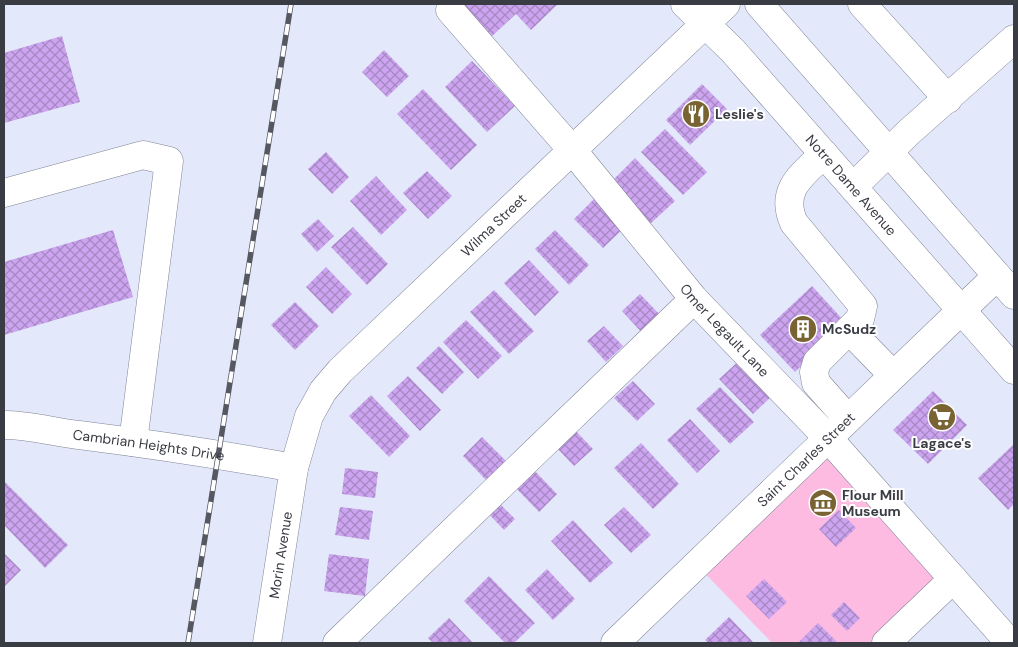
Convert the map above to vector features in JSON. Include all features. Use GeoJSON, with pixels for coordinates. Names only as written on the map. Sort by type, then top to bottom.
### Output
{"type":"FeatureCollection","features":[{"type":"Feature","properties":{"kind":"street","name":"Notre Dame Avenue"},"geometry":{"type":"LineString","coordinates":[[685,4],[733,51],[1014,370]]}},
{"type":"Feature","properties":{"kind":"street","name":"Wilma Street"},"geometry":{"type":"LineString","coordinates":[[294,468],[309,416],[323,391],[340,372],[726,4]]}},
{"type":"Feature","properties":{"kind":"street"},"geometry":{"type":"LineString","coordinates":[[759,4],[1006,285]]}},
{"type":"Feature","properties":{"kind":"street"},"geometry":{"type":"LineString","coordinates":[[862,4],[948,99]]}},
{"type":"Feature","properties":{"kind":"street","name":"Omer Legault Lane"},"geometry":{"type":"LineString","coordinates":[[450,10],[573,150],[694,299],[828,438],[1010,643]]}},
{"type":"Feature","properties":{"kind":"street"},"geometry":{"type":"LineString","coordinates":[[852,187],[1014,39]]}},
{"type":"Feature","properties":{"kind":"street"},"geometry":{"type":"LineString","coordinates":[[824,154],[796,181],[789,194],[789,212],[794,223],[864,306],[860,319],[817,362],[814,372],[816,383],[848,419]]}},
{"type":"Feature","properties":{"kind":"street"},"geometry":{"type":"LineString","coordinates":[[4,193],[143,155],[169,161],[133,442]]}},
{"type":"Feature","properties":{"kind":"street","name":"Saint Charles Street"},"geometry":{"type":"LineString","coordinates":[[615,643],[960,310],[1006,285]]}},
{"type":"Feature","properties":{"kind":"street"},"geometry":{"type":"LineString","coordinates":[[337,643],[694,299]]}},
{"type":"Feature","properties":{"kind":"street"},"geometry":{"type":"LineString","coordinates":[[850,330],[893,375]]}},
{"type":"Feature","properties":{"kind":"street","name":"Cambrian Heights Drive"},"geometry":{"type":"LineString","coordinates":[[4,425],[218,454],[294,468]]}},
{"type":"Feature","properties":{"kind":"street","name":"Morin Avenue"},"geometry":{"type":"LineString","coordinates":[[268,643],[294,468]]}},
{"type":"Feature","properties":{"kind":"street"},"geometry":{"type":"LineString","coordinates":[[886,643],[953,579]]}},
{"type":"Feature","properties":{"kind":"shaded area","name":"Flour Mill Museum"},"geometry":{"type":"Polygon","coordinates":[[[828,441],[951,579],[884,643],[772,643],[697,565],[828,441]]]}},
{"type":"Feature","properties":{"kind":"building"},"geometry":{"type":"Polygon","coordinates":[[[459,4],[558,4],[531,30],[516,14],[491,37],[459,4]]]}},
{"type":"Feature","properties":{"kind":"building"},"geometry":{"type":"Polygon","coordinates":[[[62,36],[80,102],[4,123],[4,53],[62,36]]]}},
{"type":"Feature","properties":{"kind":"building"},"geometry":{"type":"Polygon","coordinates":[[[384,50],[409,76],[387,97],[362,72],[384,50]]]}},
{"type":"Feature","properties":{"kind":"building"},"geometry":{"type":"Polygon","coordinates":[[[472,61],[515,106],[487,132],[445,87],[472,61]]]}},
{"type":"Feature","properties":{"kind":"building","name":"Leslie's"},"geometry":{"type":"Polygon","coordinates":[[[702,84],[727,109],[690,145],[666,120],[702,84]]]}},
{"type":"Feature","properties":{"kind":"building"},"geometry":{"type":"Polygon","coordinates":[[[423,89],[477,145],[451,170],[397,114],[423,89]]]}},
{"type":"Feature","properties":{"kind":"building"},"geometry":{"type":"Polygon","coordinates":[[[665,129],[707,172],[683,195],[641,152],[665,129]]]}},
{"type":"Feature","properties":{"kind":"building"},"geometry":{"type":"Polygon","coordinates":[[[326,152],[349,177],[332,194],[308,169],[326,152]]]}},
{"type":"Feature","properties":{"kind":"building"},"geometry":{"type":"Polygon","coordinates":[[[635,158],[675,201],[650,224],[611,182],[635,158]]]}},
{"type":"Feature","properties":{"kind":"building"},"geometry":{"type":"Polygon","coordinates":[[[427,171],[452,196],[428,219],[403,193],[427,171]]]}},
{"type":"Feature","properties":{"kind":"building"},"geometry":{"type":"Polygon","coordinates":[[[376,176],[407,210],[381,235],[350,201],[376,176]]]}},
{"type":"Feature","properties":{"kind":"building"},"geometry":{"type":"Polygon","coordinates":[[[595,198],[625,227],[603,248],[574,219],[595,198]]]}},
{"type":"Feature","properties":{"kind":"building"},"geometry":{"type":"Polygon","coordinates":[[[318,219],[334,236],[317,252],[301,234],[318,219]]]}},
{"type":"Feature","properties":{"kind":"building"},"geometry":{"type":"Polygon","coordinates":[[[353,227],[388,264],[367,285],[331,247],[353,227]]]}},
{"type":"Feature","properties":{"kind":"building"},"geometry":{"type":"Polygon","coordinates":[[[113,230],[133,297],[4,335],[4,262],[113,230]]]}},
{"type":"Feature","properties":{"kind":"building"},"geometry":{"type":"Polygon","coordinates":[[[555,230],[589,265],[569,285],[535,249],[555,230]]]}},
{"type":"Feature","properties":{"kind":"building"},"geometry":{"type":"Polygon","coordinates":[[[529,260],[559,292],[535,316],[504,283],[529,260]]]}},
{"type":"Feature","properties":{"kind":"building"},"geometry":{"type":"Polygon","coordinates":[[[326,267],[352,294],[332,314],[306,287],[326,267]]]}},
{"type":"Feature","properties":{"kind":"building","name":"McSudz"},"geometry":{"type":"Polygon","coordinates":[[[812,286],[846,323],[795,372],[760,335],[812,286]]]}},
{"type":"Feature","properties":{"kind":"building"},"geometry":{"type":"Polygon","coordinates":[[[494,290],[534,331],[509,354],[470,312],[494,290]]]}},
{"type":"Feature","properties":{"kind":"building"},"geometry":{"type":"Polygon","coordinates":[[[640,294],[664,319],[645,336],[622,311],[640,294]]]}},
{"type":"Feature","properties":{"kind":"building"},"geometry":{"type":"Polygon","coordinates":[[[295,302],[319,326],[295,350],[271,325],[295,302]]]}},
{"type":"Feature","properties":{"kind":"building"},"geometry":{"type":"Polygon","coordinates":[[[466,320],[502,356],[478,379],[443,342],[466,320]]]}},
{"type":"Feature","properties":{"kind":"building"},"geometry":{"type":"Polygon","coordinates":[[[604,326],[623,346],[606,362],[587,341],[604,326]]]}},
{"type":"Feature","properties":{"kind":"building"},"geometry":{"type":"Polygon","coordinates":[[[439,346],[464,372],[442,394],[416,368],[439,346]]]}},
{"type":"Feature","properties":{"kind":"building"},"geometry":{"type":"Polygon","coordinates":[[[741,359],[774,394],[753,414],[719,379],[741,359]]]}},
{"type":"Feature","properties":{"kind":"building"},"geometry":{"type":"Polygon","coordinates":[[[408,376],[441,410],[420,431],[387,396],[408,376]]]}},
{"type":"Feature","properties":{"kind":"building"},"geometry":{"type":"Polygon","coordinates":[[[633,381],[655,404],[637,421],[614,398],[633,381]]]}},
{"type":"Feature","properties":{"kind":"building"},"geometry":{"type":"Polygon","coordinates":[[[720,387],[754,422],[730,444],[696,409],[720,387]]]}},
{"type":"Feature","properties":{"kind":"building"},"geometry":{"type":"Polygon","coordinates":[[[933,391],[967,425],[928,464],[893,430],[933,391]]]}},
{"type":"Feature","properties":{"kind":"building"},"geometry":{"type":"Polygon","coordinates":[[[371,395],[410,436],[389,457],[349,416],[371,395]]]}},
{"type":"Feature","properties":{"kind":"building"},"geometry":{"type":"Polygon","coordinates":[[[690,419],[720,451],[697,473],[667,440],[690,419]]]}},
{"type":"Feature","properties":{"kind":"building"},"geometry":{"type":"Polygon","coordinates":[[[574,429],[593,449],[574,466],[556,447],[574,429]]]}},
{"type":"Feature","properties":{"kind":"building"},"geometry":{"type":"Polygon","coordinates":[[[482,437],[506,461],[486,480],[463,456],[482,437]]]}},
{"type":"Feature","properties":{"kind":"building"},"geometry":{"type":"Polygon","coordinates":[[[641,443],[679,484],[653,509],[614,468],[641,443]]]}},
{"type":"Feature","properties":{"kind":"building"},"geometry":{"type":"Polygon","coordinates":[[[1014,444],[1014,504],[1008,510],[978,478],[1014,444]]]}},
{"type":"Feature","properties":{"kind":"building"},"geometry":{"type":"Polygon","coordinates":[[[345,468],[378,472],[375,498],[342,494],[345,468]]]}},
{"type":"Feature","properties":{"kind":"building"},"geometry":{"type":"Polygon","coordinates":[[[532,468],[557,494],[539,512],[514,486],[532,468]]]}},
{"type":"Feature","properties":{"kind":"building"},"geometry":{"type":"Polygon","coordinates":[[[4,481],[68,545],[45,568],[4,525],[4,481]]]}},
{"type":"Feature","properties":{"kind":"building"},"geometry":{"type":"Polygon","coordinates":[[[497,501],[515,519],[504,530],[486,511],[497,501]]]}},
{"type":"Feature","properties":{"kind":"building"},"geometry":{"type":"Polygon","coordinates":[[[340,507],[373,511],[369,540],[335,535],[340,507]]]}},
{"type":"Feature","properties":{"kind":"building"},"geometry":{"type":"Polygon","coordinates":[[[624,507],[651,535],[631,553],[604,525],[624,507]]]}},
{"type":"Feature","properties":{"kind":"building"},"geometry":{"type":"Polygon","coordinates":[[[839,510],[856,528],[836,547],[819,529],[839,510]]]}},
{"type":"Feature","properties":{"kind":"building"},"geometry":{"type":"Polygon","coordinates":[[[573,520],[613,563],[590,583],[551,541],[573,520]]]}},
{"type":"Feature","properties":{"kind":"building"},"geometry":{"type":"Polygon","coordinates":[[[4,553],[21,570],[4,587],[4,553]]]}},
{"type":"Feature","properties":{"kind":"building"},"geometry":{"type":"Polygon","coordinates":[[[329,554],[369,559],[365,596],[324,591],[329,554]]]}},
{"type":"Feature","properties":{"kind":"building"},"geometry":{"type":"Polygon","coordinates":[[[547,569],[575,599],[553,620],[525,590],[547,569]]]}},
{"type":"Feature","properties":{"kind":"building"},"geometry":{"type":"Polygon","coordinates":[[[489,576],[535,623],[514,643],[505,643],[464,601],[489,576]]]}},
{"type":"Feature","properties":{"kind":"building"},"geometry":{"type":"Polygon","coordinates":[[[764,579],[787,602],[769,619],[746,596],[764,579]]]}},
{"type":"Feature","properties":{"kind":"building"},"geometry":{"type":"Polygon","coordinates":[[[844,602],[860,618],[847,631],[831,615],[844,602]]]}},
{"type":"Feature","properties":{"kind":"building"},"geometry":{"type":"Polygon","coordinates":[[[729,617],[754,643],[708,643],[705,640],[729,617]]]}},
{"type":"Feature","properties":{"kind":"building"},"geometry":{"type":"Polygon","coordinates":[[[449,618],[473,643],[433,643],[428,638],[449,618]]]}},
{"type":"Feature","properties":{"kind":"building"},"geometry":{"type":"Polygon","coordinates":[[[818,623],[838,643],[798,643],[818,623]]]}},
{"type":"Feature","properties":{"kind":"railway"},"geometry":{"type":"LineString","coordinates":[[188,643],[291,4]]}},
{"type":"Feature","properties":{"kind":"place","name":"Leslie's"},"geometry":{"type":"Point","coordinates":[696,114]}},
{"type":"Feature","properties":{"kind":"place","name":"McSudz"},"geometry":{"type":"Point","coordinates":[803,329]}},
{"type":"Feature","properties":{"kind":"place","name":"Lagace's"},"geometry":{"type":"Point","coordinates":[942,417]}},
{"type":"Feature","properties":{"kind":"place","name":"Flour Mill Museum"},"geometry":{"type":"Point","coordinates":[823,503]}}]}
